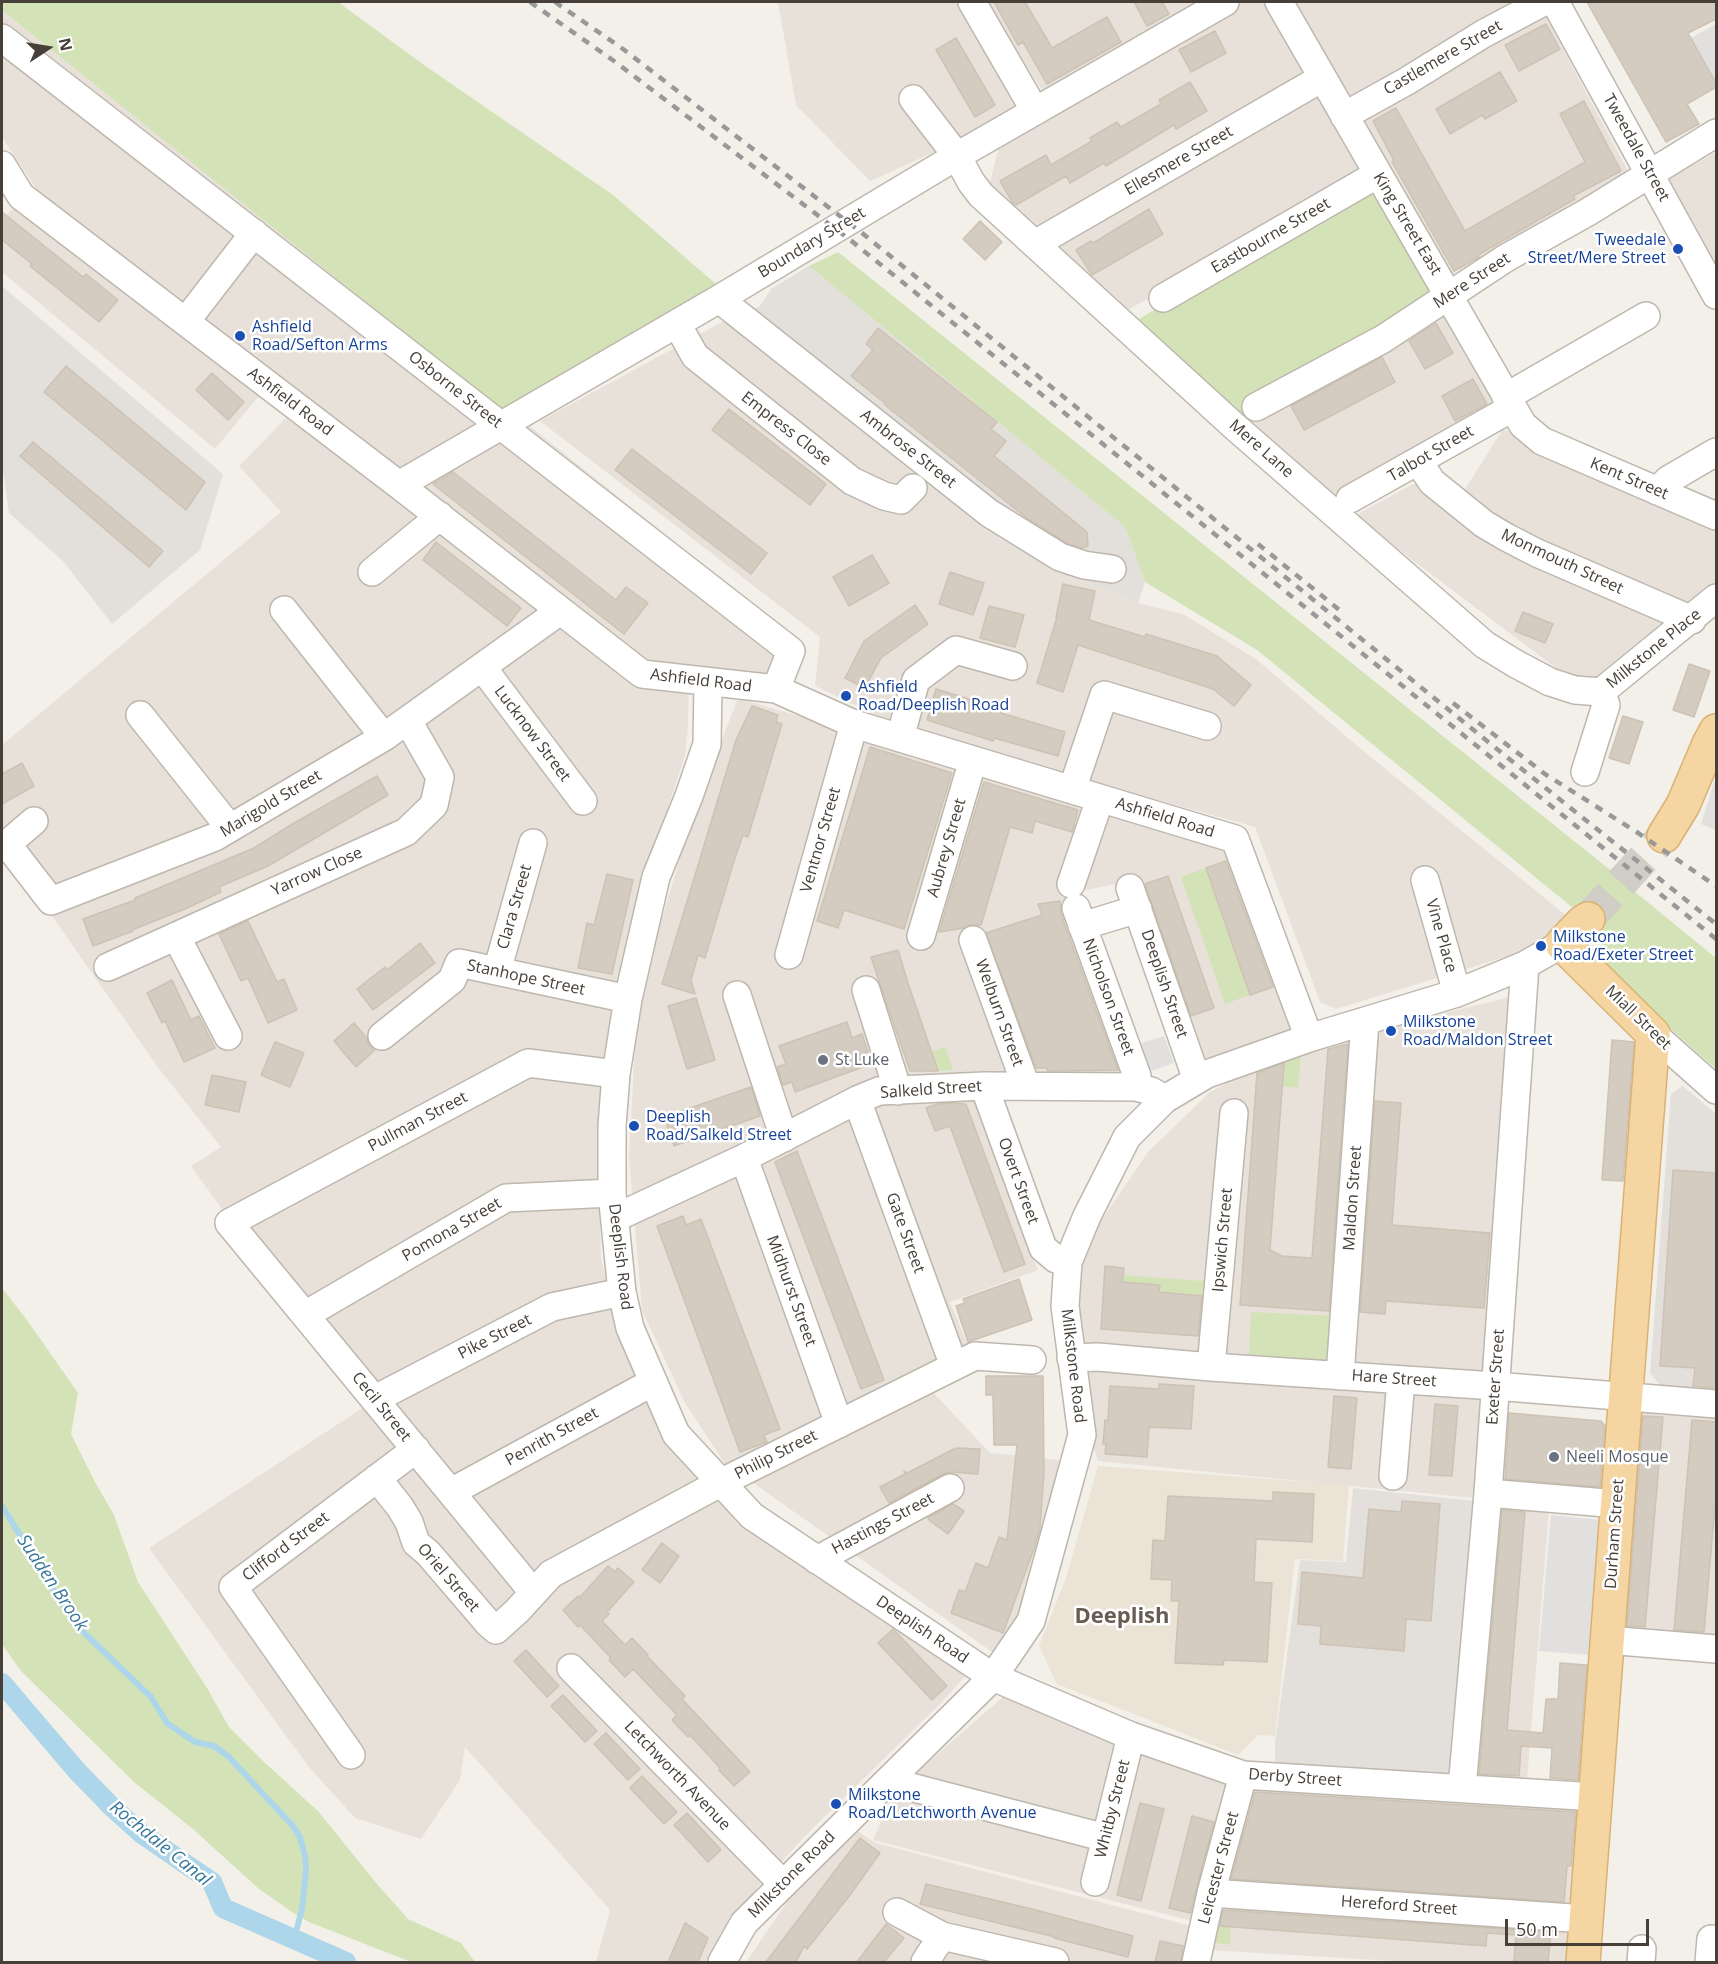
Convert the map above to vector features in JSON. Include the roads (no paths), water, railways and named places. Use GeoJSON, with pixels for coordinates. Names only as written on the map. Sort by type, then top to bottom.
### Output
{"type":"FeatureCollection","features":[{"type":"Feature","properties":{"kind":"main road"},"geometry":{"type":"LineString","coordinates":[[1664,836],[1683,805],[1716,731]]}},
{"type":"Feature","properties":{"kind":"main road","name":"Milkstone Road"},"geometry":{"type":"LineString","coordinates":[[1562,944],[1582,923],[1588,920]]}},
{"type":"Feature","properties":{"kind":"main road","name":"Miall Street"},"geometry":{"type":"LineString","coordinates":[[1562,944],[1653,1034]]}},
{"type":"Feature","properties":{"kind":"main road","name":"Durham Street"},"geometry":{"type":"LineString","coordinates":[[1583,1962],[1653,1034]]}},
{"type":"Feature","properties":{"kind":"street"},"geometry":{"type":"LineString","coordinates":[[972,2],[1035,111]]}},
{"type":"Feature","properties":{"kind":"street","name":"Boundary Street"},"geometry":{"type":"LineString","coordinates":[[399,485],[677,324],[957,156],[1225,2]]}},
{"type":"Feature","properties":{"kind":"street","name":"King Street East"},"geometry":{"type":"LineString","coordinates":[[1279,2],[1509,402],[1523,425],[1542,441]]}},
{"type":"Feature","properties":{"kind":"street","name":"Castlemere Street"},"geometry":{"type":"LineString","coordinates":[[1344,116],[1407,81],[1483,34],[1543,2]]}},
{"type":"Feature","properties":{"kind":"street","name":"Tweedale Street"},"geometry":{"type":"LineString","coordinates":[[1555,2],[1716,295]]}},
{"type":"Feature","properties":{"kind":"street","name":"Osborne Street"},"geometry":{"type":"LineString","coordinates":[[2,38],[791,651],[776,689]]}},
{"type":"Feature","properties":{"kind":"street","name":"Ellesmere Street"},"geometry":{"type":"LineString","coordinates":[[1035,244],[1322,78]]}},
{"type":"Feature","properties":{"kind":"street","name":"Mere Lane"},"geometry":{"type":"LineString","coordinates":[[913,99],[957,156],[981,195],[1234,426],[1485,645],[1550,682],[1575,690],[1601,692]]}},
{"type":"Feature","properties":{"kind":"street","name":"Mere Street"},"geometry":{"type":"LineString","coordinates":[[1256,407],[1383,339],[1506,258],[1588,212],[1716,133]]}},
{"type":"Feature","properties":{"kind":"street","name":"Ashfield Road"},"geometry":{"type":"LineString","coordinates":[[2,165],[21,196],[440,516],[642,674],[776,689],[854,724],[1235,839],[1309,1038]]}},
{"type":"Feature","properties":{"kind":"street","name":"Eastbourne Street"},"geometry":{"type":"LineString","coordinates":[[1163,298],[1378,174]]}},
{"type":"Feature","properties":{"kind":"street"},"geometry":{"type":"LineString","coordinates":[[186,321],[254,233]]}},
{"type":"Feature","properties":{"kind":"street","name":"Ambrose Street"},"geometry":{"type":"LineString","coordinates":[[719,299],[989,513],[1060,557],[1084,565],[1112,569]]}},
{"type":"Feature","properties":{"kind":"street","name":"Talbot Street"},"geometry":{"type":"LineString","coordinates":[[1350,500],[1418,461],[1646,316]]}},
{"type":"Feature","properties":{"kind":"street","name":"Empress Close"},"geometry":{"type":"LineString","coordinates":[[677,324],[694,356],[852,481],[901,501],[913,488]]}},
{"type":"Feature","properties":{"kind":"street","name":"Kent Street"},"geometry":{"type":"LineString","coordinates":[[1542,441],[1716,516]]}},
{"type":"Feature","properties":{"kind":"street"},"geometry":{"type":"LineString","coordinates":[[1657,491],[1668,480],[1716,452]]}},
{"type":"Feature","properties":{"kind":"street","name":"Monmouth Street"},"geometry":{"type":"LineString","coordinates":[[1418,461],[1432,482],[1484,524],[1506,537],[1537,553],[1692,620]]}},
{"type":"Feature","properties":{"kind":"street"},"geometry":{"type":"LineString","coordinates":[[372,572],[440,516]]}},
{"type":"Feature","properties":{"kind":"street","name":"Milkstone Place"},"geometry":{"type":"LineString","coordinates":[[1585,772],[1606,705],[1601,692],[1692,620],[1716,598]]}},
{"type":"Feature","properties":{"kind":"street"},"geometry":{"type":"LineString","coordinates":[[284,610],[384,737]]}},
{"type":"Feature","properties":{"kind":"street","name":"Marigold Street"},"geometry":{"type":"LineString","coordinates":[[34,821],[7,844],[51,901],[215,837],[384,737],[560,610]]}},
{"type":"Feature","properties":{"kind":"street"},"geometry":{"type":"LineString","coordinates":[[900,738],[916,680],[956,650],[1013,666]]}},
{"type":"Feature","properties":{"kind":"street","name":"Lucknow Street"},"geometry":{"type":"LineString","coordinates":[[482,667],[583,801]]}},
{"type":"Feature","properties":{"kind":"street","name":"Deeplish Road"},"geometry":{"type":"LineString","coordinates":[[708,682],[707,744],[656,877],[628,999],[616,1074],[612,1126],[614,1205],[622,1292],[630,1328],[676,1434],[752,1516],[993,1677]]}},
{"type":"Feature","properties":{"kind":"street"},"geometry":{"type":"LineString","coordinates":[[1072,790],[1104,695],[1207,726]]}},
{"type":"Feature","properties":{"kind":"street"},"geometry":{"type":"LineString","coordinates":[[140,716],[230,828]]}},
{"type":"Feature","properties":{"kind":"street","name":"Yarrow Close"},"geometry":{"type":"LineString","coordinates":[[108,967],[406,832],[434,805],[440,777],[408,721]]}},
{"type":"Feature","properties":{"kind":"street","name":"Ventnor Street"},"geometry":{"type":"LineString","coordinates":[[789,955],[854,724]]}},
{"type":"Feature","properties":{"kind":"street","name":"Aubrey Street"},"geometry":{"type":"LineString","coordinates":[[921,936],[973,760]]}},
{"type":"Feature","properties":{"kind":"street"},"geometry":{"type":"LineString","coordinates":[[1076,906],[1100,799]]}},
{"type":"Feature","properties":{"kind":"street","name":"Clara Street"},"geometry":{"type":"LineString","coordinates":[[497,971],[533,843]]}},
{"type":"Feature","properties":{"kind":"street","name":"Vine Place"},"geometry":{"type":"LineString","coordinates":[[1425,880],[1457,993]]}},
{"type":"Feature","properties":{"kind":"street","name":"Deeplish Street"},"geometry":{"type":"LineString","coordinates":[[1076,906],[1134,899],[1197,1080]]}},
{"type":"Feature","properties":{"kind":"street","name":"Nicholson Street"},"geometry":{"type":"LineString","coordinates":[[1076,906],[1137,1076],[1136,1087]]}},
{"type":"Feature","properties":{"kind":"street"},"geometry":{"type":"LineString","coordinates":[[176,936],[228,1036]]}},
{"type":"Feature","properties":{"kind":"street","name":"Welburn Street"},"geometry":{"type":"LineString","coordinates":[[973,940],[1026,1086]]}},
{"type":"Feature","properties":{"kind":"street","name":"Milkstone Road"},"geometry":{"type":"LineString","coordinates":[[722,1962],[744,1923],[993,1677],[1031,1621],[1082,1435],[1065,1306],[1068,1262],[1087,1216],[1127,1137],[1165,1099],[1207,1074],[1309,1038],[1457,993],[1525,965],[1562,944]]}},
{"type":"Feature","properties":{"kind":"street","name":"Stanhope Street"},"geometry":{"type":"LineString","coordinates":[[382,1036],[452,980],[459,963],[628,999]]}},
{"type":"Feature","properties":{"kind":"street","name":"Exeter Street"},"geometry":{"type":"LineString","coordinates":[[1462,1788],[1488,1493],[1525,965]]}},
{"type":"Feature","properties":{"kind":"street"},"geometry":{"type":"LineString","coordinates":[[867,990],[898,1091]]}},
{"type":"Feature","properties":{"kind":"street"},"geometry":{"type":"LineString","coordinates":[[737,995],[784,1138]]}},
{"type":"Feature","properties":{"kind":"street","name":"Maldon Street"},"geometry":{"type":"LineString","coordinates":[[1340,1376],[1365,1021]]}},
{"type":"Feature","properties":{"kind":"street","name":"Miall Street"},"geometry":{"type":"LineString","coordinates":[[1653,1034],[1716,1090]]}},
{"type":"Feature","properties":{"kind":"street","name":"Pullman Street"},"geometry":{"type":"LineString","coordinates":[[229,1223],[528,1063],[616,1074]]}},
{"type":"Feature","properties":{"kind":"street","name":"Salkeld Street"},"geometry":{"type":"LineString","coordinates":[[614,1205],[744,1158],[879,1091],[984,1086],[1136,1087],[1151,1091],[1165,1099]]}},
{"type":"Feature","properties":{"kind":"street","name":"Overt Street"},"geometry":{"type":"LineString","coordinates":[[984,1086],[1043,1248],[1056,1259],[1068,1262]]}},
{"type":"Feature","properties":{"kind":"street","name":"Gate Street"},"geometry":{"type":"LineString","coordinates":[[857,1100],[954,1366]]}},
{"type":"Feature","properties":{"kind":"street","name":"Ipswich Street"},"geometry":{"type":"LineString","coordinates":[[1211,1367],[1234,1113]]}},
{"type":"Feature","properties":{"kind":"street","name":"Midhurst Street"},"geometry":{"type":"LineString","coordinates":[[744,1158],[839,1424]]}},
{"type":"Feature","properties":{"kind":"street","name":"Pomona Street"},"geometry":{"type":"LineString","coordinates":[[305,1315],[506,1198],[614,1205]]}},
{"type":"Feature","properties":{"kind":"street","name":"Cecil Street"},"geometry":{"type":"LineString","coordinates":[[229,1223],[533,1592]]}},
{"type":"Feature","properties":{"kind":"street","name":"Pike Street"},"geometry":{"type":"LineString","coordinates":[[375,1399],[552,1307],[622,1292]]}},
{"type":"Feature","properties":{"kind":"street","name":"Philip Street"},"geometry":{"type":"LineString","coordinates":[[533,1592],[551,1574],[720,1483],[975,1356],[1032,1360]]}},
{"type":"Feature","properties":{"kind":"street","name":"Hare Street"},"geometry":{"type":"LineString","coordinates":[[1071,1358],[1098,1357],[1716,1404]]}},
{"type":"Feature","properties":{"kind":"street"},"geometry":{"type":"LineString","coordinates":[[1394,1476],[1401,1380]]}},
{"type":"Feature","properties":{"kind":"street","name":"Penrith Street"},"geometry":{"type":"LineString","coordinates":[[451,1492],[653,1382]]}},
{"type":"Feature","properties":{"kind":"street","name":"Clifford Street"},"geometry":{"type":"LineString","coordinates":[[351,1755],[233,1587],[416,1449]]}},
{"type":"Feature","properties":{"kind":"street","name":"Oriel Street"},"geometry":{"type":"LineString","coordinates":[[377,1478],[409,1522],[416,1543],[428,1553],[475,1609],[496,1630],[533,1592]]}},
{"type":"Feature","properties":{"kind":"street","name":"Hastings Street"},"geometry":{"type":"LineString","coordinates":[[817,1560],[950,1488]]}},
{"type":"Feature","properties":{"kind":"street"},"geometry":{"type":"LineString","coordinates":[[1488,1493],[1618,1504]]}},
{"type":"Feature","properties":{"kind":"street"},"geometry":{"type":"LineString","coordinates":[[1607,1640],[1716,1649]]}},
{"type":"Feature","properties":{"kind":"street","name":"Letchworth Avenue"},"geometry":{"type":"LineString","coordinates":[[571,1668],[783,1884]]}},
{"type":"Feature","properties":{"kind":"street","name":"Derby Street"},"geometry":{"type":"LineString","coordinates":[[993,1677],[1131,1736],[1244,1775],[1580,1796]]}},
{"type":"Feature","properties":{"kind":"street","name":"Whitby Street"},"geometry":{"type":"LineString","coordinates":[[1095,1882],[1131,1736]]}},
{"type":"Feature","properties":{"kind":"street","name":"Leicester Street"},"geometry":{"type":"LineString","coordinates":[[1196,1962],[1211,1893],[1244,1775]]}},
{"type":"Feature","properties":{"kind":"street"},"geometry":{"type":"LineString","coordinates":[[888,1780],[1106,1838]]}},
{"type":"Feature","properties":{"kind":"street","name":"Hereford Street"},"geometry":{"type":"LineString","coordinates":[[1211,1893],[1586,1919]]}},
{"type":"Feature","properties":{"kind":"street"},"geometry":{"type":"LineString","coordinates":[[897,1912],[942,1936],[1055,1962]]}},
{"type":"Feature","properties":{"kind":"street"},"geometry":{"type":"LineString","coordinates":[[925,1962],[942,1936]]}},
{"type":"Feature","properties":{"kind":"waterway","name":"Sudden Brook"},"geometry":{"type":"LineString","coordinates":[[2,1506],[75,1624],[151,1697],[167,1723],[195,1742],[214,1746],[229,1757],[292,1825],[300,1837],[306,1870],[302,1909],[297,1928]]}},
{"type":"Feature","properties":{"kind":"waterway","name":"Rochdale Canal"},"geometry":{"type":"LineString","coordinates":[[2,1683],[77,1771],[112,1807],[142,1834],[212,1882],[223,1908],[346,1962]]}},
{"type":"Feature","properties":{"kind":"tunnel"},"geometry":{"type":"LineString","coordinates":[[1588,919],[1664,836]]}},
{"type":"Feature","properties":{"kind":"railway"},"geometry":{"type":"LineString","coordinates":[[530,2],[614,61],[849,239],[1716,939]]}},
{"type":"Feature","properties":{"kind":"railway"},"geometry":{"type":"LineString","coordinates":[[555,2],[623,49],[862,233],[1716,924]]}},
{"type":"Feature","properties":{"kind":"railway"},"geometry":{"type":"LineString","coordinates":[[1258,544],[1342,612]]}},
{"type":"Feature","properties":{"kind":"railway"},"geometry":{"type":"LineString","coordinates":[[1453,703],[1545,774],[1716,886]]}},
{"type":"Feature","properties":{"kind":"place","name":"Tweedale Street/Mere Street"},"geometry":{"type":"Point","coordinates":[1678,249]}},
{"type":"Feature","properties":{"kind":"place","name":"Ashfield Road/Sefton Arms"},"geometry":{"type":"Point","coordinates":[240,336]}},
{"type":"Feature","properties":{"kind":"place","name":"Ashfield Road/Deeplish Road"},"geometry":{"type":"Point","coordinates":[846,696]}},
{"type":"Feature","properties":{"kind":"place","name":"Milkstone Road/Exeter Street"},"geometry":{"type":"Point","coordinates":[1541,946]}},
{"type":"Feature","properties":{"kind":"place","name":"Milkstone Road/Maldon Street"},"geometry":{"type":"Point","coordinates":[1391,1031]}},
{"type":"Feature","properties":{"kind":"place","name":"St Luke"},"geometry":{"type":"Point","coordinates":[823,1060]}},
{"type":"Feature","properties":{"kind":"place","name":"Deeplish Road/Salkeld Street"},"geometry":{"type":"Point","coordinates":[634,1126]}},
{"type":"Feature","properties":{"kind":"place","name":"Neeli Mosque"},"geometry":{"type":"Point","coordinates":[1554,1457]}},
{"type":"Feature","properties":{"kind":"place","name":"Milkstone Road/Letchworth Avenue"},"geometry":{"type":"Point","coordinates":[836,1804]}},
{"type":"Feature","properties":{"kind":"district","name":"Deeplish"},"geometry":{"type":"Point","coordinates":[1122,1617]}}]}
